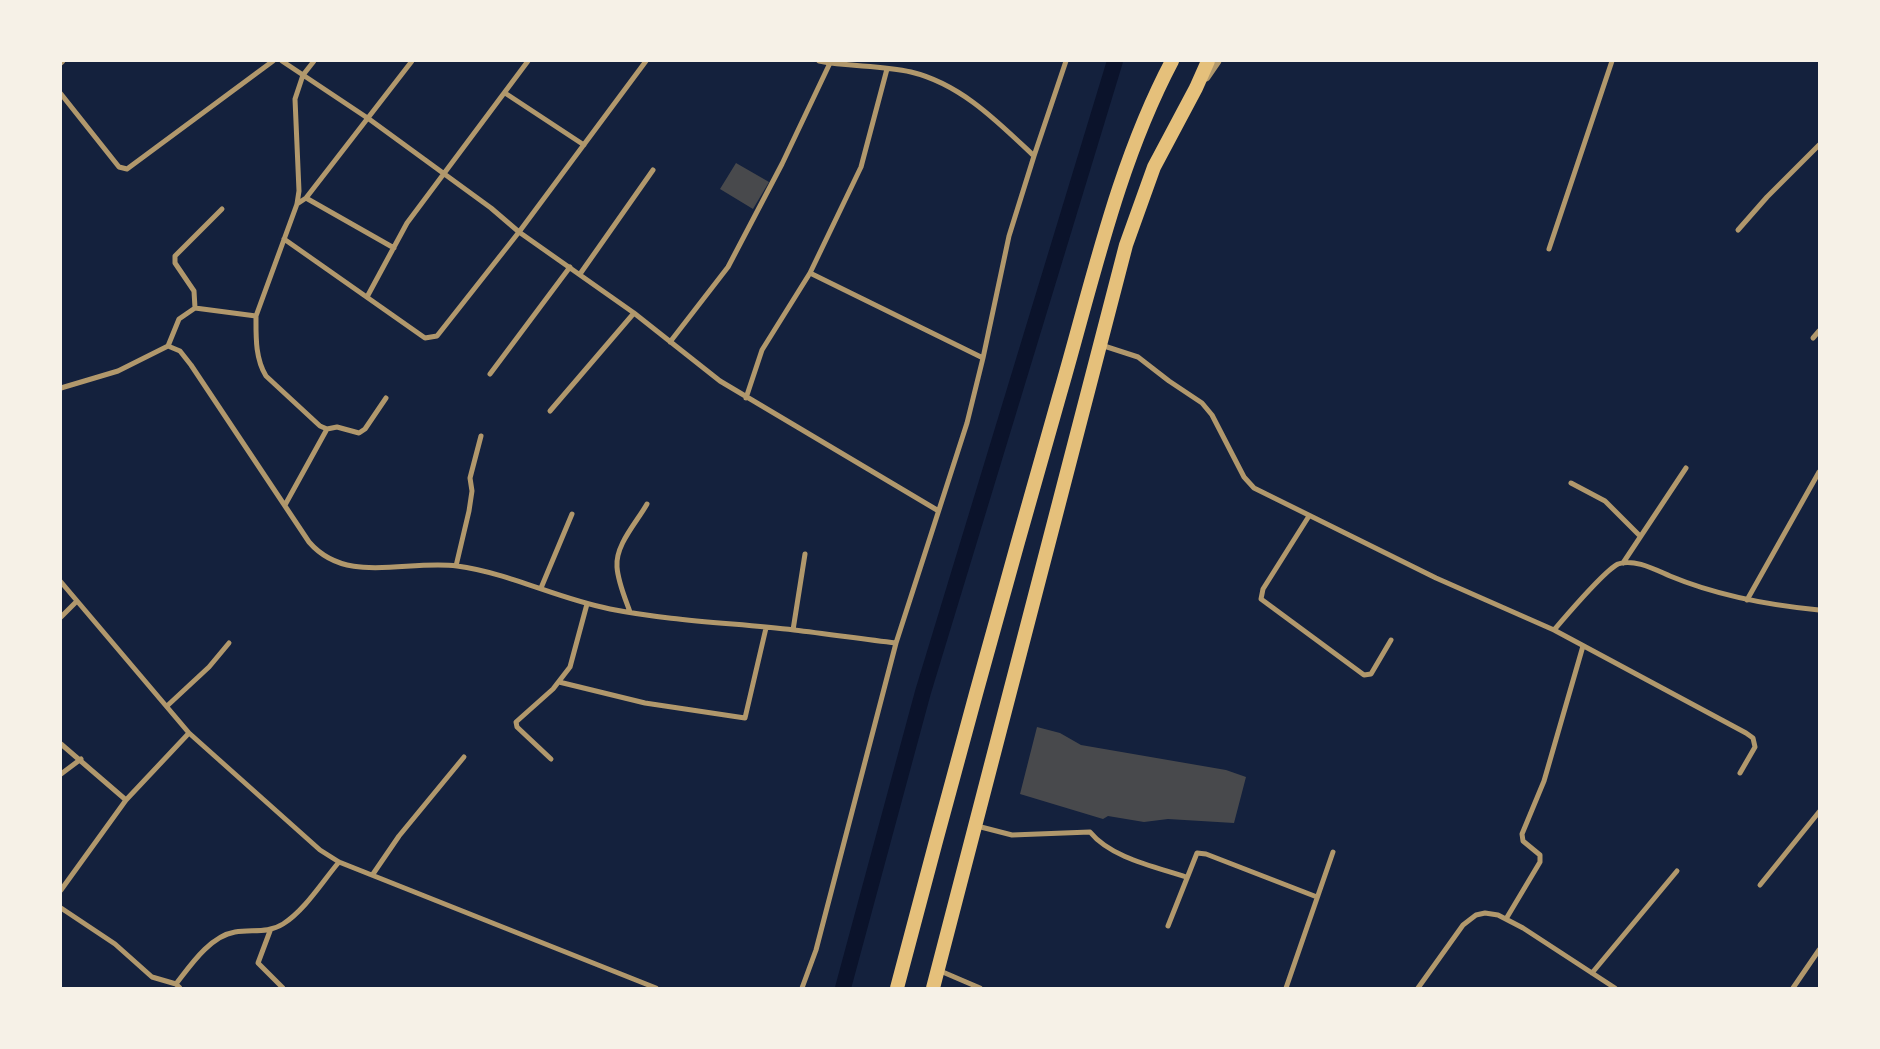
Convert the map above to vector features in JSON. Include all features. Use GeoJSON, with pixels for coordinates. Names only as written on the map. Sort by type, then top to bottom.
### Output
{"type":"FeatureCollection","features":[{"type":"Feature","properties":{"kind":"highway"},"geometry":{"type":"LineString","coordinates":[[897,988],[1011,565],[1117,196],[1152,100],[1172,61]]}},
{"type":"Feature","properties":{"kind":"highway"},"geometry":{"type":"LineString","coordinates":[[933,988],[1099,344],[1140,201],[1208,61]]}},
{"type":"Feature","properties":{"kind":"street"},"geometry":{"type":"LineString","coordinates":[[61,94],[119,166],[127,170],[273,61]]}},
{"type":"Feature","properties":{"kind":"street"},"geometry":{"type":"LineString","coordinates":[[282,61],[369,119],[520,232],[634,313],[720,381],[937,510]]}},
{"type":"Feature","properties":{"kind":"street"},"geometry":{"type":"LineString","coordinates":[[314,61],[303,75],[295,99],[299,191],[297,204],[256,316],[258,361],[262,369],[313,420],[327,429],[337,427],[355,432],[362,431],[386,398]]}},
{"type":"Feature","properties":{"kind":"street"},"geometry":{"type":"LineString","coordinates":[[297,204],[306,198],[412,61]]}},
{"type":"Feature","properties":{"kind":"street"},"geometry":{"type":"LineString","coordinates":[[367,297],[407,223],[528,61]]}},
{"type":"Feature","properties":{"kind":"street"},"geometry":{"type":"LineString","coordinates":[[284,239],[425,338],[437,336],[520,232],[646,61]]}},
{"type":"Feature","properties":{"kind":"street"},"geometry":{"type":"LineString","coordinates":[[819,61],[911,72],[950,88],[992,116],[1034,156]]}},
{"type":"Feature","properties":{"kind":"street"},"geometry":{"type":"LineString","coordinates":[[802,988],[816,950],[896,643],[937,510],[967,423],[1009,236],[1066,61]]}},
{"type":"Feature","properties":{"kind":"street"},"geometry":{"type":"LineString","coordinates":[[1196,88],[1218,61]]}},
{"type":"Feature","properties":{"kind":"street"},"geometry":{"type":"LineString","coordinates":[[1549,248],[1612,61]]}},
{"type":"Feature","properties":{"kind":"street"},"geometry":{"type":"LineString","coordinates":[[670,342],[728,266],[782,164],[830,63]]}},
{"type":"Feature","properties":{"kind":"street"},"geometry":{"type":"LineString","coordinates":[[746,398],[762,350],[810,273],[860,167],[887,69]]}},
{"type":"Feature","properties":{"kind":"street"},"geometry":{"type":"LineString","coordinates":[[505,93],[584,145]]}},
{"type":"Feature","properties":{"kind":"street"},"geometry":{"type":"LineString","coordinates":[[1738,230],[1767,197],[1819,145]]}},
{"type":"Feature","properties":{"kind":"street"},"geometry":{"type":"LineString","coordinates":[[580,274],[653,170]]}},
{"type":"Feature","properties":{"kind":"street"},"geometry":{"type":"LineString","coordinates":[[306,198],[394,248]]}},
{"type":"Feature","properties":{"kind":"street"},"geometry":{"type":"LineString","coordinates":[[195,308],[194,292],[175,263],[175,256],[222,210]]}},
{"type":"Feature","properties":{"kind":"street"},"geometry":{"type":"LineString","coordinates":[[490,374],[570,267]]}},
{"type":"Feature","properties":{"kind":"street"},"geometry":{"type":"LineString","coordinates":[[810,273],[983,358]]}},
{"type":"Feature","properties":{"kind":"street"},"geometry":{"type":"LineString","coordinates":[[61,388],[118,371],[168,346],[179,319],[195,308],[256,316]]}},
{"type":"Feature","properties":{"kind":"street"},"geometry":{"type":"LineString","coordinates":[[550,411],[634,313]]}},
{"type":"Feature","properties":{"kind":"street"},"geometry":{"type":"LineString","coordinates":[[1813,338],[1819,331]]}},
{"type":"Feature","properties":{"kind":"street"},"geometry":{"type":"LineString","coordinates":[[1099,344],[1138,357],[1168,381],[1202,403],[1212,415],[1250,484],[1309,516],[1436,578],[1554,630],[1753,738],[1755,747],[1740,773]]}},
{"type":"Feature","properties":{"kind":"street"},"geometry":{"type":"LineString","coordinates":[[168,346],[180,351],[191,365],[316,550],[327,558],[340,563],[372,568],[456,566],[541,588],[586,604],[630,612],[896,643]]}},
{"type":"Feature","properties":{"kind":"street"},"geometry":{"type":"LineString","coordinates":[[285,504],[327,429]]}},
{"type":"Feature","properties":{"kind":"street"},"geometry":{"type":"LineString","coordinates":[[456,566],[470,511],[472,491],[470,478],[481,436]]}},
{"type":"Feature","properties":{"kind":"street"},"geometry":{"type":"LineString","coordinates":[[1623,563],[1686,468]]}},
{"type":"Feature","properties":{"kind":"street"},"geometry":{"type":"LineString","coordinates":[[1746,600],[1819,472]]}},
{"type":"Feature","properties":{"kind":"street"},"geometry":{"type":"LineString","coordinates":[[1571,483],[1605,501],[1640,536]]}},
{"type":"Feature","properties":{"kind":"street"},"geometry":{"type":"LineString","coordinates":[[630,612],[617,570],[617,558],[622,544],[648,504]]}},
{"type":"Feature","properties":{"kind":"street"},"geometry":{"type":"LineString","coordinates":[[541,588],[572,514]]}},
{"type":"Feature","properties":{"kind":"street"},"geometry":{"type":"LineString","coordinates":[[1309,516],[1264,589],[1261,598],[1364,675],[1371,674],[1391,640]]}},
{"type":"Feature","properties":{"kind":"street"},"geometry":{"type":"LineString","coordinates":[[793,630],[805,554]]}},
{"type":"Feature","properties":{"kind":"street"},"geometry":{"type":"LineString","coordinates":[[1554,630],[1605,575],[1615,566],[1623,563],[1635,564],[1704,589],[1746,600],[1819,610]]}},
{"type":"Feature","properties":{"kind":"street"},"geometry":{"type":"LineString","coordinates":[[61,582],[189,733],[306,838],[339,862],[656,988]]}},
{"type":"Feature","properties":{"kind":"street"},"geometry":{"type":"LineString","coordinates":[[61,617],[76,602]]}},
{"type":"Feature","properties":{"kind":"street"},"geometry":{"type":"LineString","coordinates":[[551,759],[517,727],[516,722],[560,682],[570,667],[586,604]]}},
{"type":"Feature","properties":{"kind":"street"},"geometry":{"type":"LineString","coordinates":[[560,682],[645,703],[745,718],[766,628]]}},
{"type":"Feature","properties":{"kind":"street"},"geometry":{"type":"LineString","coordinates":[[167,706],[209,667],[229,643]]}},
{"type":"Feature","properties":{"kind":"street"},"geometry":{"type":"LineString","coordinates":[[1506,920],[1540,862],[1540,856],[1523,841],[1522,834],[1544,781],[1583,646]]}},
{"type":"Feature","properties":{"kind":"street"},"geometry":{"type":"LineString","coordinates":[[61,890],[126,800],[189,733]]}},
{"type":"Feature","properties":{"kind":"street"},"geometry":{"type":"LineString","coordinates":[[61,744],[81,758],[126,800]]}},
{"type":"Feature","properties":{"kind":"street"},"geometry":{"type":"LineString","coordinates":[[373,874],[411,820],[464,757]]}},
{"type":"Feature","properties":{"kind":"street"},"geometry":{"type":"LineString","coordinates":[[61,774],[81,758]]}},
{"type":"Feature","properties":{"kind":"street"},"geometry":{"type":"LineString","coordinates":[[1760,885],[1819,812]]}},
{"type":"Feature","properties":{"kind":"street"},"geometry":{"type":"LineString","coordinates":[[976,825],[1012,835],[1090,832],[1097,840],[1114,851],[1186,877]]}},
{"type":"Feature","properties":{"kind":"street"},"geometry":{"type":"LineString","coordinates":[[1168,926],[1194,854],[1200,852],[1318,897]]}},
{"type":"Feature","properties":{"kind":"street"},"geometry":{"type":"LineString","coordinates":[[1286,988],[1333,852]]}},
{"type":"Feature","properties":{"kind":"street"},"geometry":{"type":"LineString","coordinates":[[62,912],[115,944],[152,977],[178,986],[200,955],[229,933],[270,931],[292,917],[339,862]]}},
{"type":"Feature","properties":{"kind":"street"},"geometry":{"type":"LineString","coordinates":[[1592,973],[1677,871]]}},
{"type":"Feature","properties":{"kind":"street"},"geometry":{"type":"LineString","coordinates":[[1418,988],[1470,919],[1485,913],[1523,928],[1615,988]]}},
{"type":"Feature","properties":{"kind":"street"},"geometry":{"type":"LineString","coordinates":[[270,931],[258,963],[283,988]]}},
{"type":"Feature","properties":{"kind":"street"},"geometry":{"type":"LineString","coordinates":[[1793,988],[1819,950]]}},
{"type":"Feature","properties":{"kind":"street"},"geometry":{"type":"LineString","coordinates":[[938,970],[980,988]]}},
{"type":"Feature","properties":{"kind":"building"},"geometry":{"type":"Polygon","coordinates":[[[736,163],[769,182],[753,209],[720,189],[736,163]]]}},
{"type":"Feature","properties":{"kind":"building"},"geometry":{"type":"Polygon","coordinates":[[[1037,727],[1060,733],[1081,745],[1226,770],[1246,777],[1234,823],[1168,819],[1144,822],[1108,816],[1103,819],[1020,794],[1037,727]]]}},
{"type":"Feature","properties":{"kind":"waterway"},"geometry":{"type":"LineString","coordinates":[[843,988],[923,692],[1115,61]]}}]}
